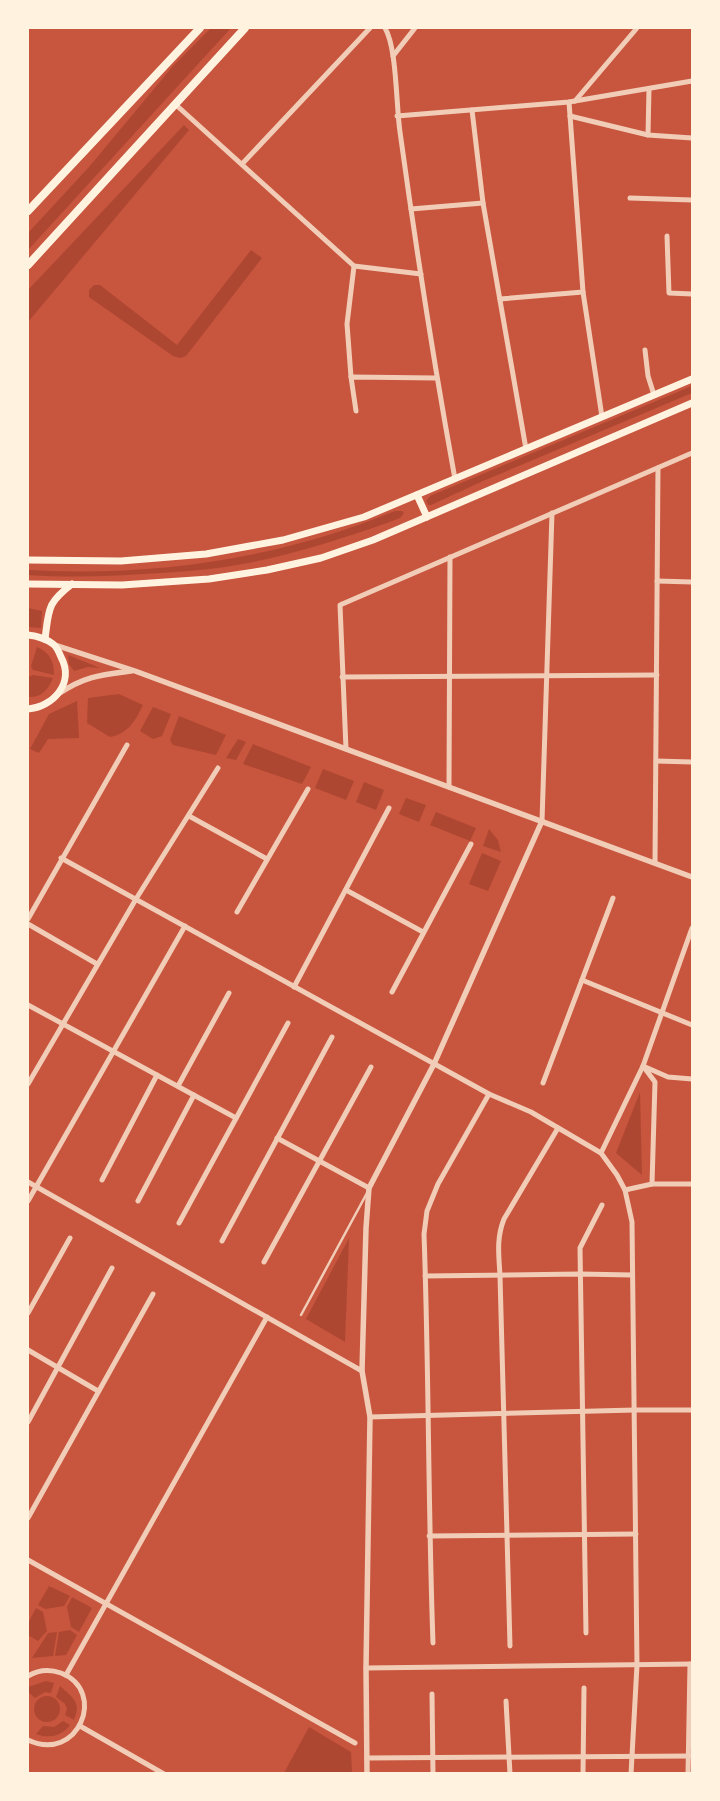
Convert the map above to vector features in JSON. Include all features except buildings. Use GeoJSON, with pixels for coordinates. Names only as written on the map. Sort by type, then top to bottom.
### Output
{"type":"FeatureCollection","features":[{"type":"Feature","properties":{"kind":"main road"},"geometry":{"type":"LineString","coordinates":[[28,211],[199,28]]}},
{"type":"Feature","properties":{"kind":"main road"},"geometry":{"type":"LineString","coordinates":[[28,265],[245,28]]}},
{"type":"Feature","properties":{"kind":"main road"},"geometry":{"type":"LineString","coordinates":[[28,560],[121,561],[206,554],[290,538],[364,517],[692,378]]}},
{"type":"Feature","properties":{"kind":"main road"},"geometry":{"type":"LineString","coordinates":[[28,584],[122,585],[209,579],[267,570],[321,558],[373,540],[692,403]]}},
{"type":"Feature","properties":{"kind":"main road"},"geometry":{"type":"LineString","coordinates":[[418,495],[427,517]]}},
{"type":"Feature","properties":{"kind":"main road"},"geometry":{"type":"LineString","coordinates":[[45,639],[52,603],[57,596],[72,584]]}},
{"type":"Feature","properties":{"kind":"main road"},"geometry":{"type":"LineString","coordinates":[[28,635],[45,639],[55,645],[63,660],[65,672],[64,683],[58,694],[52,700],[37,708],[28,710]]}},
{"type":"Feature","properties":{"kind":"street"},"geometry":{"type":"LineString","coordinates":[[242,164],[370,28]]}},
{"type":"Feature","properties":{"kind":"street"},"geometry":{"type":"LineString","coordinates":[[384,28],[387,32],[393,56],[397,116],[436,378],[455,479]]}},
{"type":"Feature","properties":{"kind":"street"},"geometry":{"type":"LineString","coordinates":[[393,56],[415,28]]}},
{"type":"Feature","properties":{"kind":"street"},"geometry":{"type":"LineString","coordinates":[[602,417],[583,292],[570,116],[572,101],[637,28]]}},
{"type":"Feature","properties":{"kind":"street"},"geometry":{"type":"LineString","coordinates":[[397,116],[572,101],[692,81]]}},
{"type":"Feature","properties":{"kind":"street"},"geometry":{"type":"LineString","coordinates":[[648,135],[649,88]]}},
{"type":"Feature","properties":{"kind":"street"},"geometry":{"type":"LineString","coordinates":[[175,104],[354,266],[421,274]]}},
{"type":"Feature","properties":{"kind":"street"},"geometry":{"type":"LineString","coordinates":[[472,110],[483,203],[526,449]]}},
{"type":"Feature","properties":{"kind":"street"},"geometry":{"type":"LineString","coordinates":[[570,116],[648,135],[692,138]]}},
{"type":"Feature","properties":{"kind":"street"},"geometry":{"type":"LineString","coordinates":[[630,198],[692,200]]}},
{"type":"Feature","properties":{"kind":"street"},"geometry":{"type":"LineString","coordinates":[[411,209],[483,203]]}},
{"type":"Feature","properties":{"kind":"street"},"geometry":{"type":"LineString","coordinates":[[667,236],[668,293],[692,294]]}},
{"type":"Feature","properties":{"kind":"street"},"geometry":{"type":"LineString","coordinates":[[354,266],[347,324],[356,411]]}},
{"type":"Feature","properties":{"kind":"street"},"geometry":{"type":"LineString","coordinates":[[500,300],[583,292]]}},
{"type":"Feature","properties":{"kind":"street"},"geometry":{"type":"LineString","coordinates":[[645,350],[648,376],[654,395]]}},
{"type":"Feature","properties":{"kind":"street"},"geometry":{"type":"LineString","coordinates":[[351,377],[436,378]]}},
{"type":"Feature","properties":{"kind":"street"},"geometry":{"type":"LineString","coordinates":[[346,749],[340,605],[692,453]]}},
{"type":"Feature","properties":{"kind":"street"},"geometry":{"type":"LineString","coordinates":[[655,863],[658,468]]}},
{"type":"Feature","properties":{"kind":"street"},"geometry":{"type":"LineString","coordinates":[[367,1774],[366,1668],[370,1417],[362,1371],[369,1188],[434,1064],[542,821],[552,512]]}},
{"type":"Feature","properties":{"kind":"street"},"geometry":{"type":"LineString","coordinates":[[449,787],[450,557]]}},
{"type":"Feature","properties":{"kind":"street"},"geometry":{"type":"LineString","coordinates":[[657,581],[692,582]]}},
{"type":"Feature","properties":{"kind":"street"},"geometry":{"type":"LineString","coordinates":[[55,645],[135,671],[692,877]]}},
{"type":"Feature","properties":{"kind":"street"},"geometry":{"type":"LineString","coordinates":[[58,694],[76,682],[99,675],[135,671]]}},
{"type":"Feature","properties":{"kind":"street"},"geometry":{"type":"LineString","coordinates":[[342,677],[657,675]]}},
{"type":"Feature","properties":{"kind":"street"},"geometry":{"type":"LineString","coordinates":[[28,919],[127,745]]}},
{"type":"Feature","properties":{"kind":"street"},"geometry":{"type":"LineString","coordinates":[[656,761],[692,762]]}},
{"type":"Feature","properties":{"kind":"street"},"geometry":{"type":"LineString","coordinates":[[28,1084],[136,899],[218,768]]}},
{"type":"Feature","properties":{"kind":"street"},"geometry":{"type":"LineString","coordinates":[[237,912],[308,788]]}},
{"type":"Feature","properties":{"kind":"street"},"geometry":{"type":"LineString","coordinates":[[294,986],[389,808]]}},
{"type":"Feature","properties":{"kind":"street"},"geometry":{"type":"LineString","coordinates":[[189,816],[267,859]]}},
{"type":"Feature","properties":{"kind":"street"},"geometry":{"type":"LineString","coordinates":[[392,992],[471,844]]}},
{"type":"Feature","properties":{"kind":"street"},"geometry":{"type":"LineString","coordinates":[[61,858],[489,1094],[530,1112],[601,1153],[617,1175],[625,1190],[632,1222],[637,1665],[631,1774]]}},
{"type":"Feature","properties":{"kind":"street"},"geometry":{"type":"LineString","coordinates":[[346,890],[423,932]]}},
{"type":"Feature","properties":{"kind":"street"},"geometry":{"type":"LineString","coordinates":[[543,1083],[613,898]]}},
{"type":"Feature","properties":{"kind":"street"},"geometry":{"type":"LineString","coordinates":[[28,924],[97,964]]}},
{"type":"Feature","properties":{"kind":"street"},"geometry":{"type":"LineString","coordinates":[[28,1201],[185,926]]}},
{"type":"Feature","properties":{"kind":"street"},"geometry":{"type":"LineString","coordinates":[[601,1153],[643,1066],[692,928]]}},
{"type":"Feature","properties":{"kind":"street"},"geometry":{"type":"LineString","coordinates":[[582,980],[692,1025]]}},
{"type":"Feature","properties":{"kind":"street"},"geometry":{"type":"LineString","coordinates":[[178,1086],[229,993]]}},
{"type":"Feature","properties":{"kind":"street"},"geometry":{"type":"LineString","coordinates":[[28,1005],[236,1118]]}},
{"type":"Feature","properties":{"kind":"street"},"geometry":{"type":"LineString","coordinates":[[179,1223],[288,1022]]}},
{"type":"Feature","properties":{"kind":"street"},"geometry":{"type":"LineString","coordinates":[[222,1241],[332,1037]]}},
{"type":"Feature","properties":{"kind":"street"},"geometry":{"type":"LineString","coordinates":[[643,1066],[668,1077],[692,1079]]}},
{"type":"Feature","properties":{"kind":"street"},"geometry":{"type":"LineString","coordinates":[[643,1066],[655,1082],[652,1184]]}},
{"type":"Feature","properties":{"kind":"street"},"geometry":{"type":"LineString","coordinates":[[264,1262],[371,1067]]}},
{"type":"Feature","properties":{"kind":"street"},"geometry":{"type":"LineString","coordinates":[[102,1180],[157,1075]]}},
{"type":"Feature","properties":{"kind":"street"},"geometry":{"type":"LineString","coordinates":[[433,1643],[429,1536],[424,1234],[427,1211],[438,1184],[489,1094]]}},
{"type":"Feature","properties":{"kind":"street"},"geometry":{"type":"LineString","coordinates":[[138,1201],[194,1095]]}},
{"type":"Feature","properties":{"kind":"street"},"geometry":{"type":"LineString","coordinates":[[510,1646],[499,1232],[504,1220],[558,1128]]}},
{"type":"Feature","properties":{"kind":"street"},"geometry":{"type":"LineString","coordinates":[[277,1138],[369,1188]]}},
{"type":"Feature","properties":{"kind":"street"},"geometry":{"type":"LineString","coordinates":[[28,1182],[362,1371]]}},
{"type":"Feature","properties":{"kind":"street"},"geometry":{"type":"LineString","coordinates":[[625,1190],[652,1184],[692,1184]]}},
{"type":"Feature","properties":{"kind":"street"},"geometry":{"type":"LineString","coordinates":[[586,1632],[580,1248],[602,1205]]}},
{"type":"Feature","properties":{"kind":"street"},"geometry":{"type":"LineString","coordinates":[[28,1313],[70,1238]]}},
{"type":"Feature","properties":{"kind":"street"},"geometry":{"type":"LineString","coordinates":[[28,1422],[112,1268]]}},
{"type":"Feature","properties":{"kind":"street"},"geometry":{"type":"LineString","coordinates":[[425,1276],[632,1275]]}},
{"type":"Feature","properties":{"kind":"street"},"geometry":{"type":"LineString","coordinates":[[28,1518],[153,1294]]}},
{"type":"Feature","properties":{"kind":"street"},"geometry":{"type":"LineString","coordinates":[[66,1675],[267,1317]]}},
{"type":"Feature","properties":{"kind":"street"},"geometry":{"type":"LineString","coordinates":[[28,1350],[98,1391]]}},
{"type":"Feature","properties":{"kind":"street"},"geometry":{"type":"LineString","coordinates":[[370,1417],[692,1410]]}},
{"type":"Feature","properties":{"kind":"street"},"geometry":{"type":"LineString","coordinates":[[429,1536],[636,1534]]}},
{"type":"Feature","properties":{"kind":"street"},"geometry":{"type":"LineString","coordinates":[[28,1560],[355,1743]]}},
{"type":"Feature","properties":{"kind":"street"},"geometry":{"type":"LineString","coordinates":[[366,1668],[691,1664],[690,1756],[688,1774]]}},
{"type":"Feature","properties":{"kind":"street"},"geometry":{"type":"LineString","coordinates":[[28,1676],[43,1670],[55,1671],[66,1675],[75,1682],[82,1692],[84,1704],[84,1715],[80,1726],[72,1736],[62,1742],[51,1745],[39,1744],[28,1740]]}},
{"type":"Feature","properties":{"kind":"street"},"geometry":{"type":"LineString","coordinates":[[583,1774],[584,1688]]}},
{"type":"Feature","properties":{"kind":"street"},"geometry":{"type":"LineString","coordinates":[[432,1694],[433,1774]]}},
{"type":"Feature","properties":{"kind":"street"},"geometry":{"type":"LineString","coordinates":[[506,1701],[510,1774]]}},
{"type":"Feature","properties":{"kind":"street"},"geometry":{"type":"LineString","coordinates":[[80,1726],[164,1774]]}},
{"type":"Feature","properties":{"kind":"street"},"geometry":{"type":"LineString","coordinates":[[367,1758],[690,1756]]}},
{"type":"Feature","properties":{"kind":"lane"},"geometry":{"type":"LineString","coordinates":[[301,1315],[369,1188]]}},
{"type":"Feature","properties":{"kind":"shaded area"},"geometry":{"type":"Polygon","coordinates":[[[211,28],[231,28],[28,250],[28,233],[89,167],[173,66],[211,28]]]}},
{"type":"Feature","properties":{"kind":"shaded area"},"geometry":{"type":"Polygon","coordinates":[[[184,125],[189,130],[28,322],[28,290],[184,125]]]}},
{"type":"Feature","properties":{"kind":"shaded area"},"geometry":{"type":"Polygon","coordinates":[[[251,250],[262,258],[186,356],[180,358],[173,356],[89,297],[89,290],[94,285],[100,285],[177,345],[251,250]]]}},
{"type":"Feature","properties":{"kind":"shaded area"},"geometry":{"type":"Polygon","coordinates":[[[692,386],[692,393],[483,481],[431,505],[428,505],[426,501],[430,496],[692,386]]]}},
{"type":"Feature","properties":{"kind":"shaded area"},"geometry":{"type":"Polygon","coordinates":[[[395,511],[402,511],[404,513],[400,518],[335,540],[283,555],[237,565],[194,571],[127,575],[28,575],[28,570],[122,570],[168,567],[261,553],[351,528],[395,511]]]}},
{"type":"Feature","properties":{"kind":"shaded area"},"geometry":{"type":"Polygon","coordinates":[[[28,608],[42,611],[41,628],[28,627],[28,608]]]}},
{"type":"Feature","properties":{"kind":"shaded area"},"geometry":{"type":"Polygon","coordinates":[[[37,647],[50,658],[54,675],[33,670],[31,666],[37,647]]]}},
{"type":"Feature","properties":{"kind":"shaded area"},"geometry":{"type":"Polygon","coordinates":[[[68,655],[100,668],[88,667],[74,671],[69,664],[68,655]]]}},
{"type":"Feature","properties":{"kind":"shaded area"},"geometry":{"type":"Polygon","coordinates":[[[33,675],[53,678],[44,692],[37,696],[28,697],[28,677],[33,675]]]}},
{"type":"Feature","properties":{"kind":"shaded area"},"geometry":{"type":"Polygon","coordinates":[[[119,694],[143,705],[131,726],[122,733],[110,737],[87,723],[88,698],[119,694]]]}},
{"type":"Feature","properties":{"kind":"shaded area"},"geometry":{"type":"Polygon","coordinates":[[[77,701],[79,738],[48,739],[39,753],[30,749],[49,714],[77,701]]]}},
{"type":"Feature","properties":{"kind":"shaded area"},"geometry":{"type":"Polygon","coordinates":[[[153,707],[171,714],[162,736],[153,739],[140,731],[153,707]]]}},
{"type":"Feature","properties":{"kind":"shaded area"},"geometry":{"type":"Polygon","coordinates":[[[179,716],[226,735],[216,755],[173,745],[170,740],[179,716]]]}},
{"type":"Feature","properties":{"kind":"shaded area"},"geometry":{"type":"Polygon","coordinates":[[[238,739],[246,742],[236,760],[226,758],[238,739]]]}},
{"type":"Feature","properties":{"kind":"shaded area"},"geometry":{"type":"Polygon","coordinates":[[[253,744],[311,767],[302,784],[243,764],[253,744]]]}},
{"type":"Feature","properties":{"kind":"shaded area"},"geometry":{"type":"Polygon","coordinates":[[[323,769],[354,781],[346,800],[315,788],[323,769]]]}},
{"type":"Feature","properties":{"kind":"shaded area"},"geometry":{"type":"Polygon","coordinates":[[[364,782],[384,790],[376,810],[356,802],[364,782]]]}},
{"type":"Feature","properties":{"kind":"shaded area"},"geometry":{"type":"Polygon","coordinates":[[[406,798],[426,805],[419,822],[399,814],[406,798]]]}},
{"type":"Feature","properties":{"kind":"shaded area"},"geometry":{"type":"Polygon","coordinates":[[[436,812],[476,828],[470,841],[430,825],[436,812]]]}},
{"type":"Feature","properties":{"kind":"shaded area"},"geometry":{"type":"Polygon","coordinates":[[[489,829],[498,840],[501,852],[483,846],[489,829]]]}},
{"type":"Feature","properties":{"kind":"shaded area"},"geometry":{"type":"Polygon","coordinates":[[[482,853],[501,861],[488,891],[469,884],[482,853]]]}},
{"type":"Feature","properties":{"kind":"shaded area"},"geometry":{"type":"Polygon","coordinates":[[[640,1092],[642,1175],[616,1153],[640,1092]]]}},
{"type":"Feature","properties":{"kind":"shaded area"},"geometry":{"type":"Polygon","coordinates":[[[349,1238],[345,1342],[306,1319],[349,1238]]]}},
{"type":"Feature","properties":{"kind":"shaded area"},"geometry":{"type":"Polygon","coordinates":[[[49,1586],[70,1596],[64,1606],[45,1609],[38,1605],[49,1586]]]}},
{"type":"Feature","properties":{"kind":"shaded area"},"geometry":{"type":"Polygon","coordinates":[[[72,1597],[92,1608],[79,1632],[71,1627],[67,1607],[72,1597]]]}},
{"type":"Feature","properties":{"kind":"shaded area"},"geometry":{"type":"Polygon","coordinates":[[[36,1608],[43,1612],[47,1631],[38,1641],[28,1635],[28,1623],[36,1608]]]}},
{"type":"Feature","properties":{"kind":"shaded area"},"geometry":{"type":"Polygon","coordinates":[[[70,1630],[77,1635],[66,1655],[55,1656],[59,1632],[70,1630]]]}},
{"type":"Feature","properties":{"kind":"shaded area"},"geometry":{"type":"Polygon","coordinates":[[[57,1632],[53,1656],[32,1658],[48,1633],[57,1632]]]}},
{"type":"Feature","properties":{"kind":"shaded area"},"geometry":{"type":"Polygon","coordinates":[[[46,1681],[54,1683],[51,1693],[45,1692],[35,1698],[28,1692],[28,1687],[46,1681]]]}},
{"type":"Feature","properties":{"kind":"shaded area"},"geometry":{"type":"Polygon","coordinates":[[[60,1686],[72,1697],[76,1704],[77,1709],[74,1720],[65,1715],[67,1709],[65,1704],[56,1697],[60,1686]]]}},
{"type":"Feature","properties":{"kind":"shaded area"},"geometry":{"type":"Polygon","coordinates":[[[47,1696],[56,1700],[60,1709],[56,1718],[47,1722],[38,1718],[34,1709],[38,1700],[47,1696]]]}},
{"type":"Feature","properties":{"kind":"shaded area"},"geometry":{"type":"Polygon","coordinates":[[[63,1721],[70,1725],[63,1732],[55,1736],[36,1734],[43,1726],[54,1727],[63,1721]]]}},
{"type":"Feature","properties":{"kind":"shaded area"},"geometry":{"type":"Polygon","coordinates":[[[309,1727],[351,1752],[352,1773],[284,1773],[309,1727]]]}}]}
